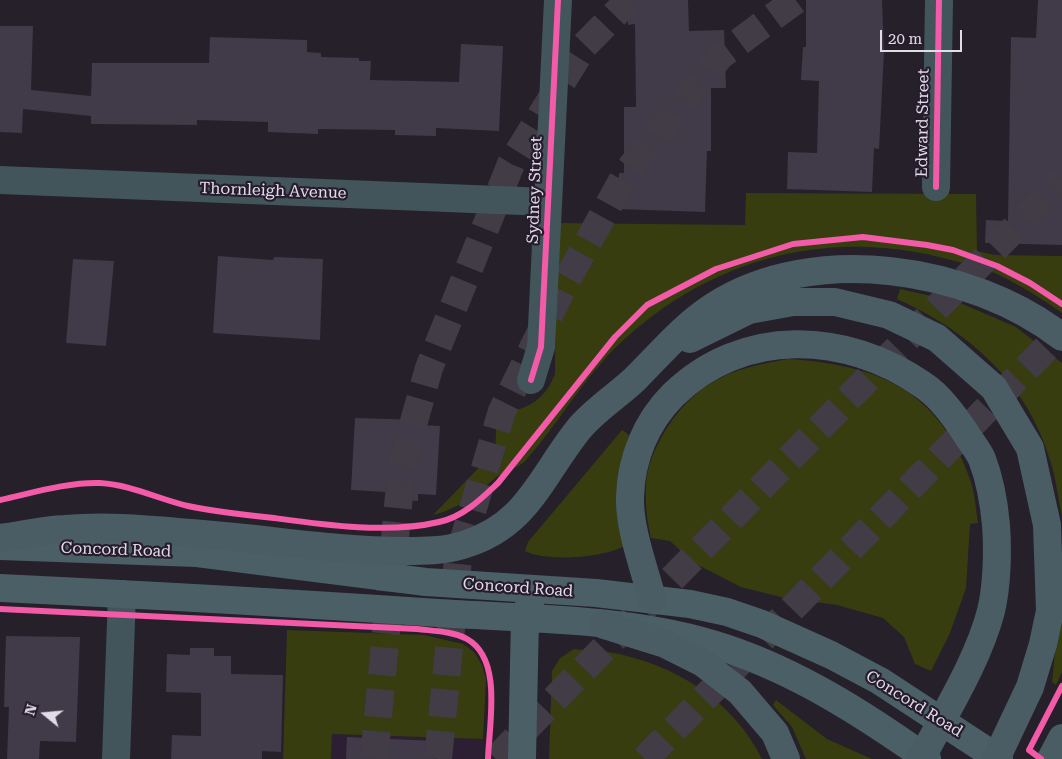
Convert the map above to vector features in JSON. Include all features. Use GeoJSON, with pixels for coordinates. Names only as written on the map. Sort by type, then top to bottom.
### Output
{"type":"FeatureCollection","features":[{"type":"Feature","properties":{"kind":"highway"},"geometry":{"type":"LineString","coordinates":[[636,378],[675,335],[713,306],[735,294],[774,279],[815,272],[864,269],[910,274],[952,283],[1027,312],[1062,337]]}},
{"type":"Feature","properties":{"kind":"highway"},"geometry":{"type":"LineString","coordinates":[[0,538],[66,528],[202,534],[383,551],[445,550],[464,545],[499,531],[524,507],[579,428],[636,378],[697,335],[749,310],[792,302],[836,302],[889,315],[937,338],[994,388],[1030,448],[1047,525],[1050,611],[1044,644],[1030,687],[998,759]]}},
{"type":"Feature","properties":{"kind":"highway"},"geometry":{"type":"LineString","coordinates":[[652,598],[639,550],[630,499],[633,466],[642,438],[660,407],[690,378],[721,360],[759,347],[799,344],[846,351],[887,364],[924,386],[954,416],[982,457],[993,498],[998,546],[991,611],[970,663],[919,754]]}},
{"type":"Feature","properties":{"kind":"highway"},"geometry":{"type":"LineString","coordinates":[[604,625],[665,644],[703,663],[746,699],[775,733],[786,759]]}},
{"type":"Feature","properties":{"kind":"highway"},"geometry":{"type":"LineString","coordinates":[[1050,759],[1062,738]]}},
{"type":"Feature","properties":{"kind":"main road","name":"Concord Road"},"geometry":{"type":"LineString","coordinates":[[0,546],[99,548],[197,553],[426,582],[652,598],[727,612],[762,624],[831,655],[880,681],[998,759]]}},
{"type":"Feature","properties":{"kind":"main road","name":"Concord Road"},"geometry":{"type":"LineString","coordinates":[[0,588],[525,618],[670,633],[724,647],[766,663],[841,703],[919,754]]}},
{"type":"Feature","properties":{"kind":"main road"},"geometry":{"type":"LineString","coordinates":[[522,759],[525,618],[529,603],[534,597],[550,590]]}},
{"type":"Feature","properties":{"kind":"main road"},"geometry":{"type":"LineString","coordinates":[[482,616],[501,623],[518,644],[524,657]]}},
{"type":"Feature","properties":{"kind":"street","name":"Sydney Street"},"geometry":{"type":"LineString","coordinates":[[531,380],[541,347],[558,0]]}},
{"type":"Feature","properties":{"kind":"street","name":"Edward Street"},"geometry":{"type":"LineString","coordinates":[[936,187],[939,0]]}},
{"type":"Feature","properties":{"kind":"street","name":"Thornleigh Avenue"},"geometry":{"type":"LineString","coordinates":[[0,180],[547,202]]}},
{"type":"Feature","properties":{"kind":"street"},"geometry":{"type":"LineString","coordinates":[[116,759],[122,594]]}},
{"type":"Feature","properties":{"kind":"shaded area"},"geometry":{"type":"Polygon","coordinates":[[[332,734],[483,739],[482,759],[331,759],[332,734]]]}},
{"type":"Feature","properties":{"kind":"green space"},"geometry":{"type":"Polygon","coordinates":[[[746,193],[976,194],[977,251],[995,255],[1062,256],[1062,313],[1022,287],[990,271],[939,257],[892,249],[846,247],[800,251],[756,262],[714,279],[674,301],[637,328],[603,361],[523,463],[498,476],[459,505],[433,515],[495,451],[497,413],[516,410],[532,403],[545,392],[555,374],[556,223],[745,225],[746,193]]]}},
{"type":"Feature","properties":{"kind":"green space"},"geometry":{"type":"Polygon","coordinates":[[[900,289],[958,302],[1016,327],[1062,363],[1062,516],[1052,467],[1040,432],[1027,407],[992,363],[971,344],[948,327],[897,299],[900,289]]]}},
{"type":"Feature","properties":{"kind":"green space"},"geometry":{"type":"Polygon","coordinates":[[[788,359],[820,362],[850,368],[877,376],[902,388],[923,404],[942,425],[958,451],[971,482],[978,523],[970,524],[966,588],[950,633],[931,671],[915,664],[904,637],[883,618],[837,605],[785,598],[741,587],[694,563],[670,541],[651,538],[646,505],[648,471],[652,457],[666,429],[676,415],[697,393],[717,379],[746,368],[788,359]]]}},
{"type":"Feature","properties":{"kind":"green space"},"geometry":{"type":"Polygon","coordinates":[[[622,430],[629,435],[621,464],[617,503],[624,546],[603,553],[575,557],[547,557],[525,551],[528,542],[622,430]]]}},
{"type":"Feature","properties":{"kind":"green space"},"geometry":{"type":"Polygon","coordinates":[[[1062,581],[1062,672],[1056,685],[1052,682],[1062,581]]]}},
{"type":"Feature","properties":{"kind":"green space"},"geometry":{"type":"Polygon","coordinates":[[[287,630],[424,635],[463,644],[474,652],[482,665],[486,679],[483,739],[332,734],[331,759],[283,759],[287,630]]]}},
{"type":"Feature","properties":{"kind":"green space"},"geometry":{"type":"Polygon","coordinates":[[[574,649],[621,654],[648,662],[688,681],[723,707],[751,740],[762,759],[549,759],[552,671],[560,658],[574,649]]]}},
{"type":"Feature","properties":{"kind":"green space"},"geometry":{"type":"Polygon","coordinates":[[[776,700],[827,739],[872,759],[806,759],[792,727],[773,705],[776,700]]]}},
{"type":"Feature","properties":{"kind":"building"},"geometry":{"type":"Polygon","coordinates":[[[628,0],[688,0],[689,31],[724,30],[726,88],[711,88],[711,151],[707,151],[705,212],[617,209],[619,173],[624,173],[624,107],[636,107],[635,24],[628,25],[628,0]]]}},
{"type":"Feature","properties":{"kind":"building"},"geometry":{"type":"Polygon","coordinates":[[[806,0],[882,0],[884,52],[879,149],[874,148],[872,192],[787,189],[788,152],[817,153],[819,81],[801,80],[803,47],[806,47],[806,0]]]}},
{"type":"Feature","properties":{"kind":"building"},"geometry":{"type":"Polygon","coordinates":[[[1038,0],[1062,0],[1062,245],[985,243],[986,220],[1008,221],[1011,37],[1036,38],[1038,0]]]}},
{"type":"Feature","properties":{"kind":"building"},"geometry":{"type":"Polygon","coordinates":[[[0,26],[33,26],[31,90],[91,96],[92,63],[209,63],[210,37],[307,40],[307,52],[321,53],[321,57],[359,58],[359,61],[371,61],[370,80],[459,82],[461,44],[503,46],[499,131],[436,128],[436,136],[395,135],[395,130],[318,129],[318,134],[268,132],[268,122],[197,120],[197,125],[91,124],[91,116],[23,109],[22,133],[0,132],[0,26]]]}},
{"type":"Feature","properties":{"kind":"building"},"geometry":{"type":"Polygon","coordinates":[[[218,256],[273,260],[274,257],[323,259],[320,340],[213,333],[218,256]]]}},
{"type":"Feature","properties":{"kind":"building"},"geometry":{"type":"Polygon","coordinates":[[[73,259],[114,261],[106,346],[66,343],[73,259]]]}},
{"type":"Feature","properties":{"kind":"building"},"geometry":{"type":"Polygon","coordinates":[[[355,418],[420,420],[420,425],[440,426],[436,495],[418,494],[418,501],[385,499],[386,492],[351,490],[355,418]]]}},
{"type":"Feature","properties":{"kind":"building"},"geometry":{"type":"Polygon","coordinates":[[[6,636],[80,637],[76,742],[40,741],[39,759],[7,759],[9,707],[4,707],[6,636]]]}},
{"type":"Feature","properties":{"kind":"building"},"geometry":{"type":"Polygon","coordinates":[[[190,648],[214,648],[214,656],[231,656],[231,674],[283,675],[281,752],[262,751],[262,759],[171,759],[172,735],[201,736],[201,693],[166,692],[167,654],[190,655],[190,648]]]}},
{"type":"Feature","properties":{"kind":"building"},"geometry":{"type":"Polygon","coordinates":[[[347,737],[434,741],[434,759],[346,759],[347,737]]]}},
{"type":"Feature","properties":{"kind":"tunnel"},"geometry":{"type":"LineString","coordinates":[[374,759],[402,464],[429,368],[511,164],[584,46],[629,0]]}},
{"type":"Feature","properties":{"kind":"tunnel"},"geometry":{"type":"LineString","coordinates":[[438,759],[458,559],[502,411],[565,283],[627,172],[720,56],[796,0]]}},
{"type":"Feature","properties":{"kind":"tunnel"},"geometry":{"type":"LineString","coordinates":[[496,759],[1062,180]]}},
{"type":"Feature","properties":{"kind":"tunnel"},"geometry":{"type":"LineString","coordinates":[[645,759],[1062,332]]}},
{"type":"Feature","properties":{"kind":"cycle path"},"geometry":{"type":"LineString","coordinates":[[531,380],[541,347],[558,0]]}},
{"type":"Feature","properties":{"kind":"cycle path"},"geometry":{"type":"LineString","coordinates":[[936,187],[939,0]]}},
{"type":"Feature","properties":{"kind":"cycle path"},"geometry":{"type":"LineString","coordinates":[[0,500],[63,486],[100,483],[123,486],[199,508],[335,526],[378,528],[419,526],[448,520],[471,507],[498,483],[615,337],[647,305],[716,269],[793,244],[863,237],[953,250],[997,266],[1030,283],[1062,304]]}},
{"type":"Feature","properties":{"kind":"cycle path"},"geometry":{"type":"LineString","coordinates":[[0,609],[417,629],[456,634],[467,639],[478,648],[486,661],[491,693],[488,759]]}},
{"type":"Feature","properties":{"kind":"cycle path"},"geometry":{"type":"LineString","coordinates":[[1041,759],[1029,750],[1062,686]]}}]}
